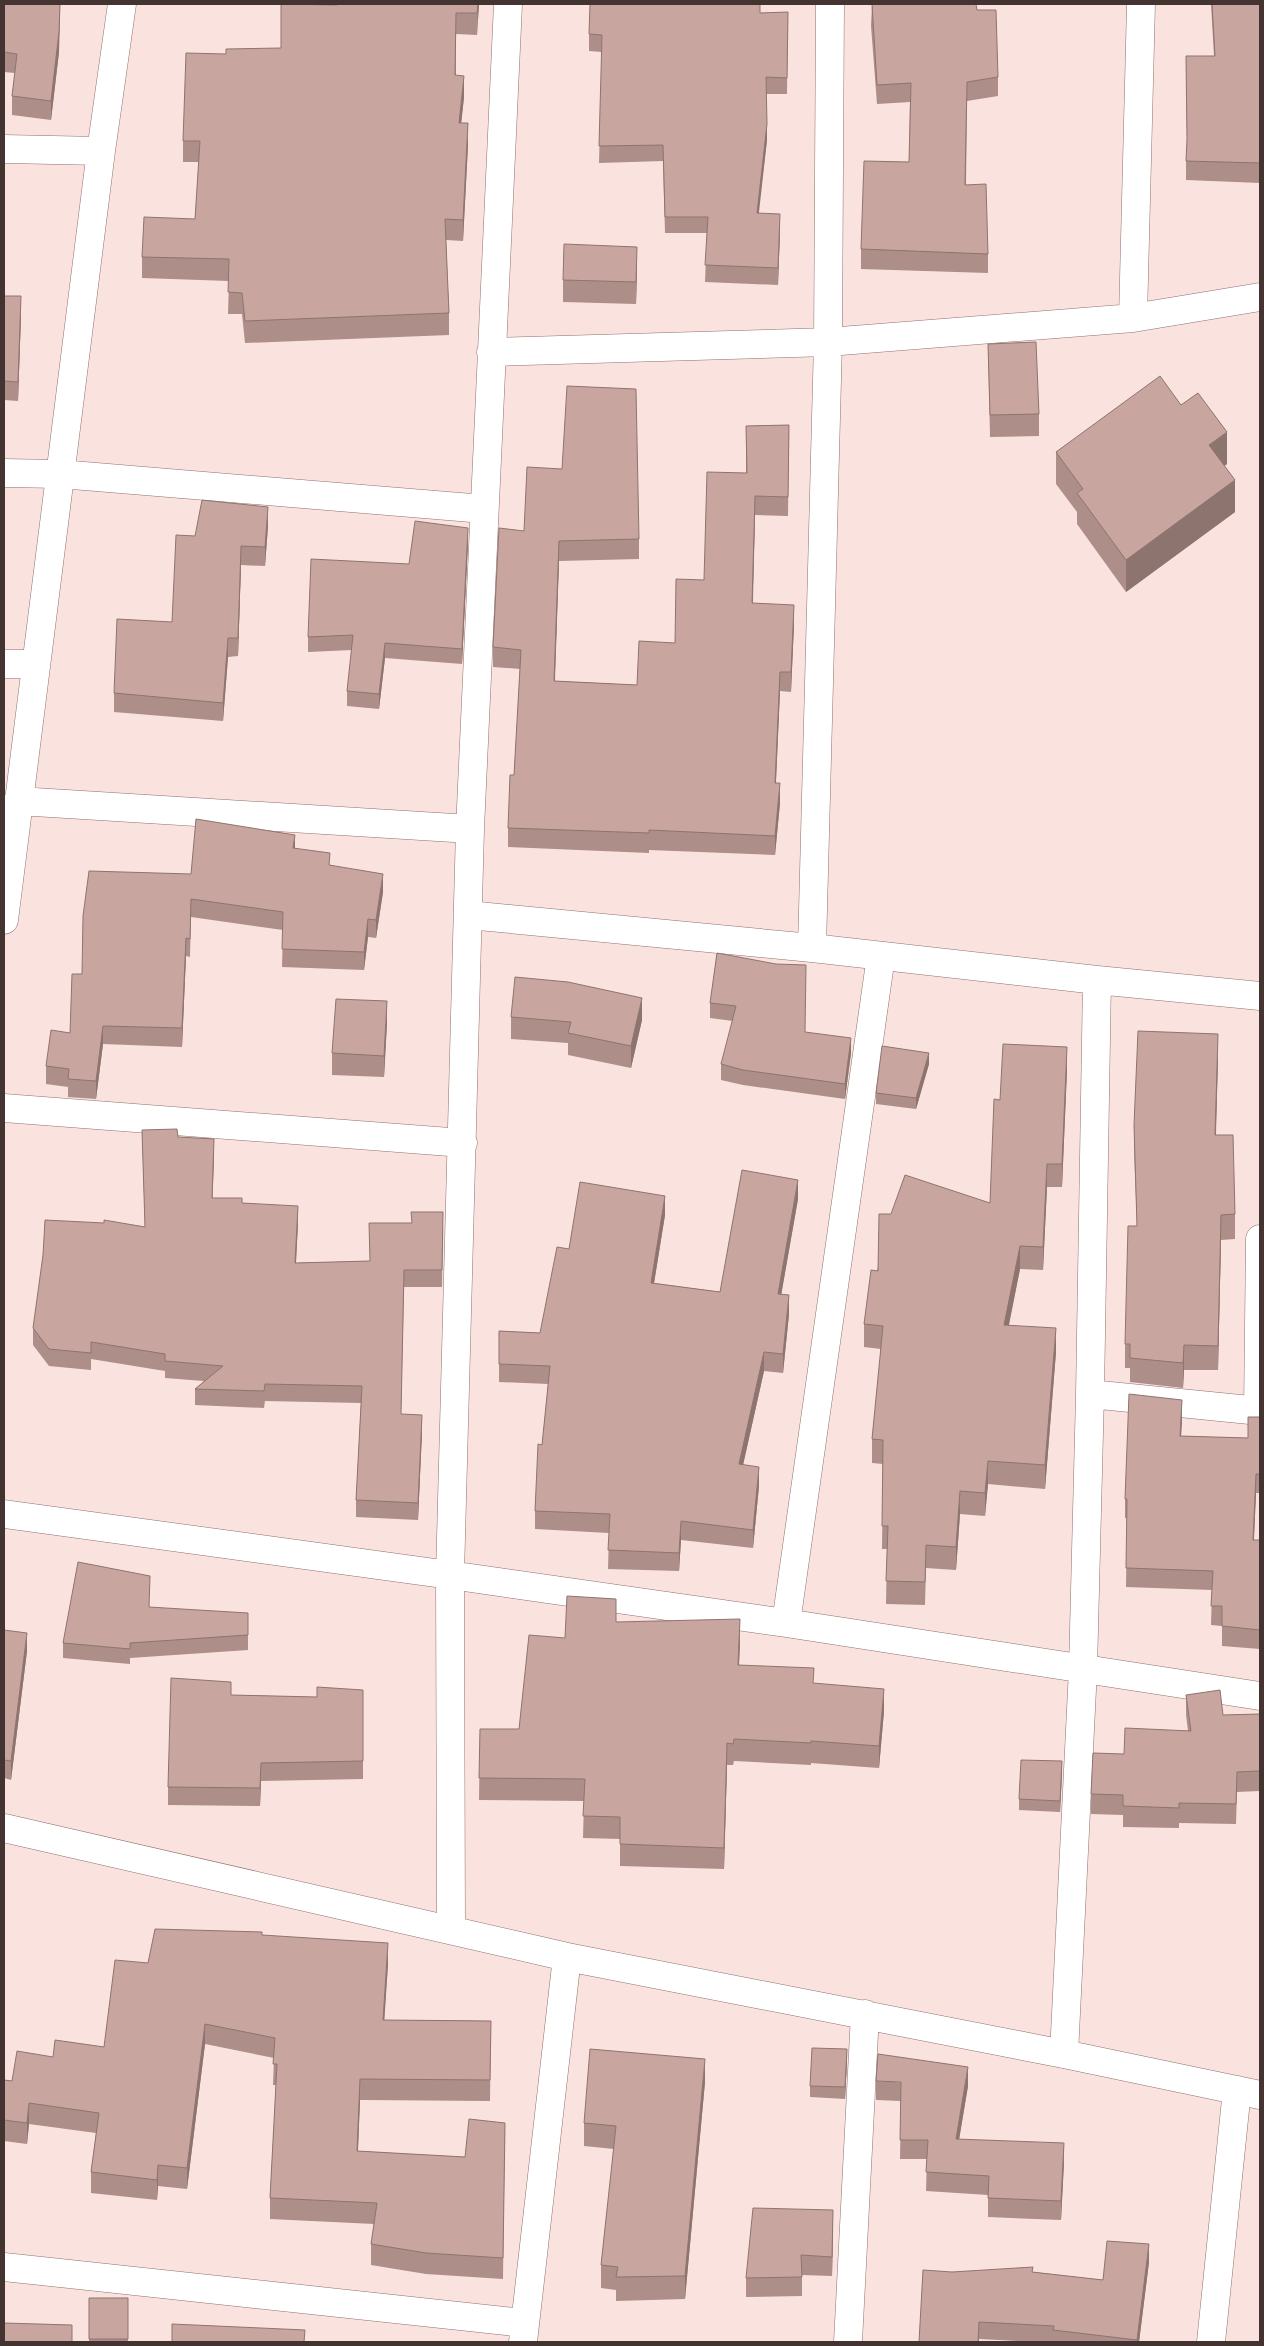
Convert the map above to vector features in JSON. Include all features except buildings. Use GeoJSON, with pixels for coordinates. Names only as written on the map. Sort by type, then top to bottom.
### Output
{"type":"FeatureCollection","features":[{"type":"Feature","properties":{"kind":"street"},"geometry":{"type":"LineString","coordinates":[[4,920],[101,150],[122,4]]}},
{"type":"Feature","properties":{"kind":"street"},"geometry":{"type":"LineString","coordinates":[[451,1929],[450,1575],[470,829],[508,4]]}},
{"type":"Feature","properties":{"kind":"street"},"geometry":{"type":"LineString","coordinates":[[812,948],[828,342],[830,4]]}},
{"type":"Feature","properties":{"kind":"street"},"geometry":{"type":"LineString","coordinates":[[1133,318],[1141,4]]}},
{"type":"Feature","properties":{"kind":"street"},"geometry":{"type":"LineString","coordinates":[[4,149],[101,150]]}},
{"type":"Feature","properties":{"kind":"street"},"geometry":{"type":"LineString","coordinates":[[491,352],[828,342],[1133,318],[1260,297]]}},
{"type":"Feature","properties":{"kind":"street"},"geometry":{"type":"LineString","coordinates":[[4,472],[60,474],[484,509]]}},
{"type":"Feature","properties":{"kind":"street"},"geometry":{"type":"LineString","coordinates":[[4,664],[36,664]]}},
{"type":"Feature","properties":{"kind":"street"},"geometry":{"type":"LineString","coordinates":[[18,800],[470,829]]}},
{"type":"Feature","properties":{"kind":"street"},"geometry":{"type":"LineString","coordinates":[[468,915],[812,948],[1260,996]]}},
{"type":"Feature","properties":{"kind":"street"},"geometry":{"type":"LineString","coordinates":[[786,1624],[881,956]]}},
{"type":"Feature","properties":{"kind":"street"},"geometry":{"type":"LineString","coordinates":[[1064,2054],[1083,1669],[1097,980]]}},
{"type":"Feature","properties":{"kind":"street"},"geometry":{"type":"LineString","coordinates":[[4,1108],[462,1143]]}},
{"type":"Feature","properties":{"kind":"street"},"geometry":{"type":"LineString","coordinates":[[1090,1394],[1259,1411],[1260,1239]]}},
{"type":"Feature","properties":{"kind":"street"},"geometry":{"type":"LineString","coordinates":[[4,1514],[450,1575],[1260,1696]]}},
{"type":"Feature","properties":{"kind":"street"},"geometry":{"type":"LineString","coordinates":[[4,1828],[567,1957],[865,2014],[1248,2093],[1211,2342]]}},
{"type":"Feature","properties":{"kind":"street"},"geometry":{"type":"LineString","coordinates":[[4,2267],[524,2332],[567,1957]]}},
{"type":"Feature","properties":{"kind":"street"},"geometry":{"type":"LineString","coordinates":[[848,2342],[865,2014]]}}]}
